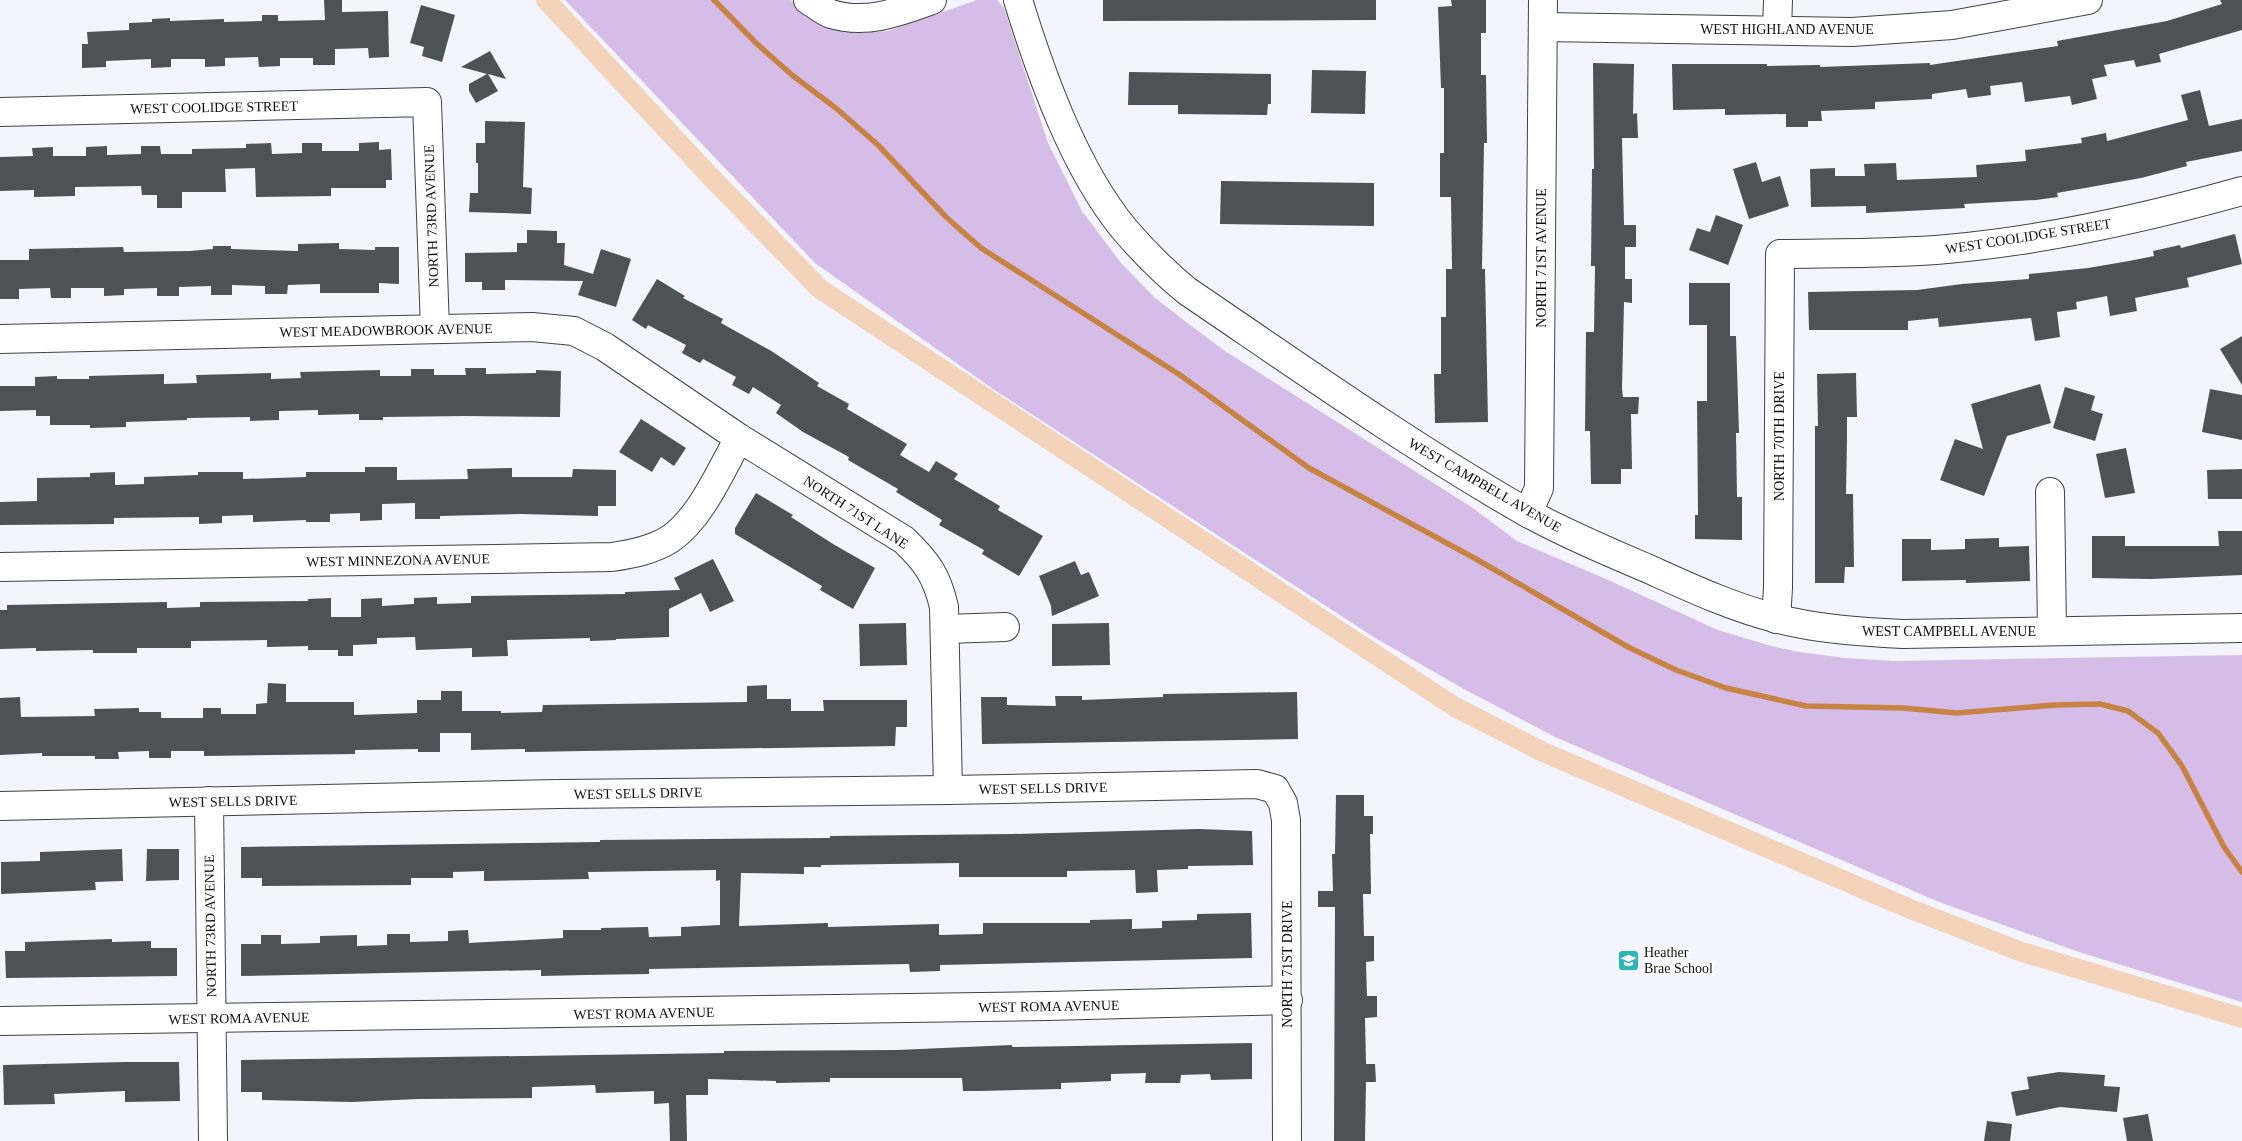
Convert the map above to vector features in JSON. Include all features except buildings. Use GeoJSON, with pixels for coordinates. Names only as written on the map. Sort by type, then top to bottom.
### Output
{"type":"FeatureCollection","features":[{"type":"Feature","properties":{"kind":"street"},"geometry":{"type":"LineString","coordinates":[[808,0],[829,13],[856,20],[900,12],[932,0]]}},
{"type":"Feature","properties":{"kind":"street","name":"WEST CAMPBELL AVENUE"},"geometry":{"type":"LineString","coordinates":[[1018,0],[1061,120],[1083,163],[1104,201],[1124,229],[1168,275],[1187,292],[1394,432],[1528,513],[1597,547],[1720,601],[1776,619],[1854,631],[1893,633],[2242,628]]}},
{"type":"Feature","properties":{"kind":"street","name":"NORTH 71ST AVENUE"},"geometry":{"type":"LineString","coordinates":[[1528,513],[1539,488],[1543,0]]}},
{"type":"Feature","properties":{"kind":"street"},"geometry":{"type":"LineString","coordinates":[[1777,30],[1778,0]]}},
{"type":"Feature","properties":{"kind":"street","name":"WEST HIGHLAND AVENUE"},"geometry":{"type":"LineString","coordinates":[[1543,27],[1852,32],[1952,25],[2088,0]]}},
{"type":"Feature","properties":{"kind":"street","name":"WEST COOLIDGE STREET"},"geometry":{"type":"LineString","coordinates":[[0,112],[427,102]]}},
{"type":"Feature","properties":{"kind":"street","name":"NORTH 73RD AVENUE"},"geometry":{"type":"LineString","coordinates":[[427,102],[435,329]]}},
{"type":"Feature","properties":{"kind":"street","name":"WEST COOLIDGE STREET"},"geometry":{"type":"LineString","coordinates":[[1780,254],[1895,253],[1995,244],[2126,220],[2242,192]]}},
{"type":"Feature","properties":{"kind":"street","name":"NORTH 70TH DRIVE"},"geometry":{"type":"LineString","coordinates":[[1776,619],[1778,588],[1780,254]]}},
{"type":"Feature","properties":{"kind":"street","name":"WEST MEADOWBROOK AVENUE"},"geometry":{"type":"LineString","coordinates":[[0,339],[532,327],[574,331],[605,347],[739,438]]}},
{"type":"Feature","properties":{"kind":"street","name":"WEST MINNEZONA AVENUE"},"geometry":{"type":"LineString","coordinates":[[0,567],[612,557],[639,553],[670,539],[694,517],[739,438]]}},
{"type":"Feature","properties":{"kind":"street","name":"NORTH 71ST LANE"},"geometry":{"type":"LineString","coordinates":[[739,438],[904,540],[926,561],[938,581],[944,607],[946,629],[948,790]]}},
{"type":"Feature","properties":{"kind":"street"},"geometry":{"type":"LineString","coordinates":[[2050,492],[2052,631]]}},
{"type":"Feature","properties":{"kind":"street"},"geometry":{"type":"LineString","coordinates":[[946,629],[1005,628]]}},
{"type":"Feature","properties":{"kind":"street","name":"WEST SELLS DRIVE"},"geometry":{"type":"LineString","coordinates":[[0,806],[558,794],[948,790],[1238,784],[1257,784],[1275,789]]}},
{"type":"Feature","properties":{"kind":"street","name":"NORTH 71ST DRIVE"},"geometry":{"type":"LineString","coordinates":[[1275,789],[1283,804],[1286,820],[1287,1141]]}},
{"type":"Feature","properties":{"kind":"street","name":"NORTH 73RD AVENUE"},"geometry":{"type":"LineString","coordinates":[[209,802],[213,1141]]}},
{"type":"Feature","properties":{"kind":"street","name":"WEST ROMA AVENUE"},"geometry":{"type":"LineString","coordinates":[[0,1021],[1047,1006],[1288,1000]]}},
{"type":"Feature","properties":{"kind":"shaded area"},"geometry":{"type":"Polygon","coordinates":[[[565,0],[791,0],[810,17],[831,27],[860,33],[888,31],[977,0],[997,0],[1004,8],[1048,143],[1082,211],[1121,263],[1154,297],[1225,351],[1473,508],[1517,541],[1718,630],[1771,646],[1799,652],[1845,658],[1893,661],[2242,655],[2242,1002],[2079,952],[1939,902],[1555,737],[1462,688],[1372,636],[993,389],[815,263],[565,0]]]}},
{"type":"Feature","properties":{"kind":"waterway"},"geometry":{"type":"LineString","coordinates":[[546,0],[708,174],[820,289],[1455,707],[1543,752],[1908,908],[2019,951],[2242,1018]]}},
{"type":"Feature","properties":{"kind":"waterway"},"geometry":{"type":"LineString","coordinates":[[714,0],[756,43],[792,75],[837,109],[878,145],[946,217],[981,248],[1180,375],[1309,468],[1476,559],[1628,647],[1676,670],[1726,688],[1806,706],[1903,708],[1957,713],[2055,705],[2100,704],[2128,711],[2158,733],[2182,766],[2224,847],[2242,872]]}},
{"type":"Feature","properties":{"kind":"place","name":"Heather Brae School"},"geometry":{"type":"Point","coordinates":[1628,960]}}]}
